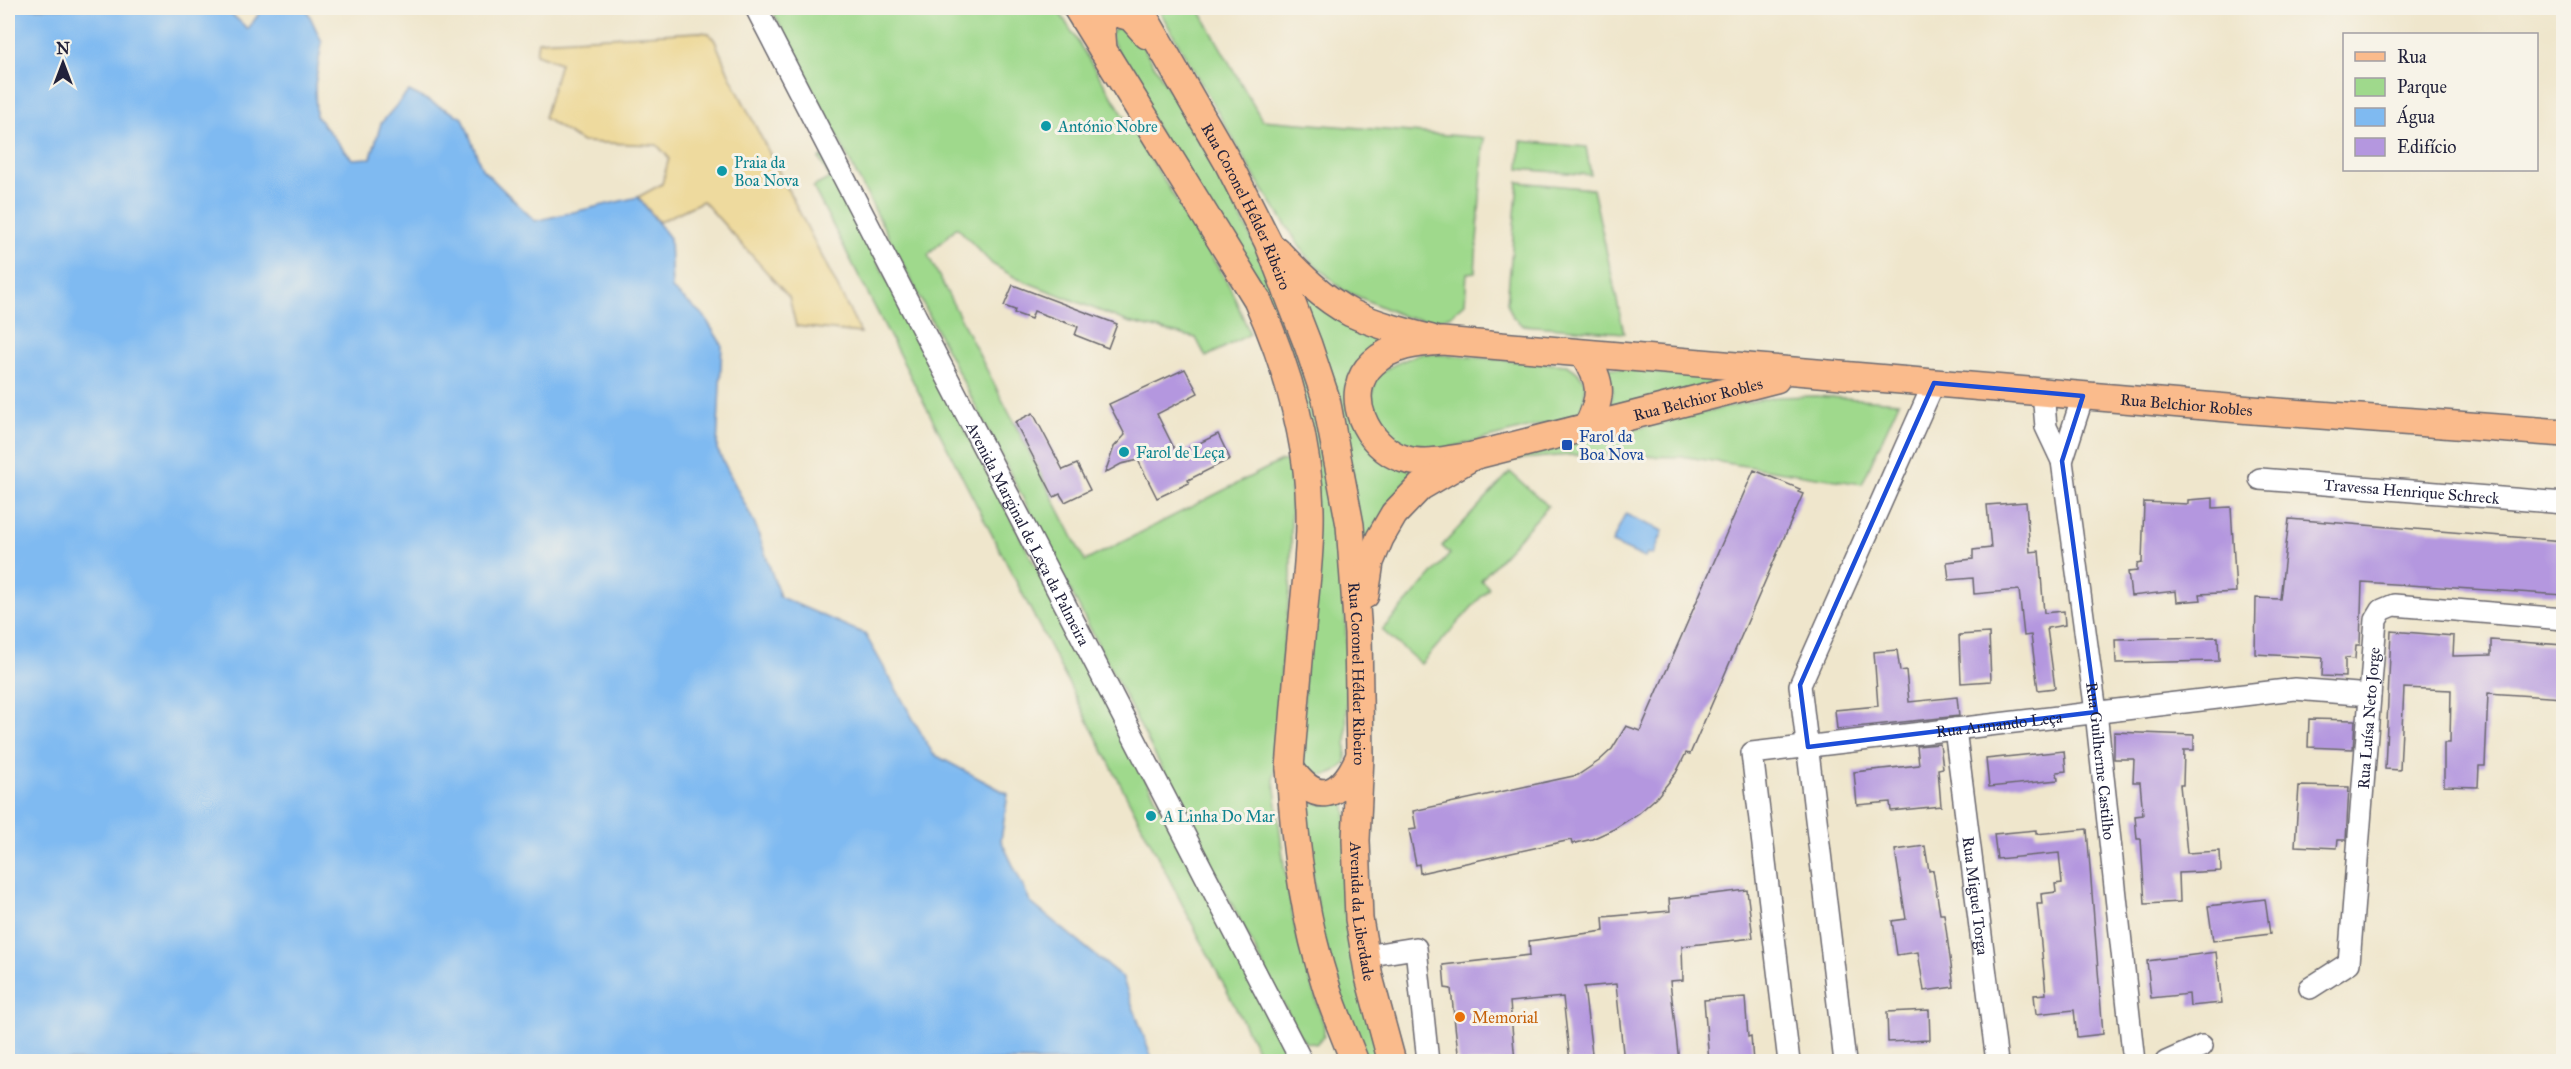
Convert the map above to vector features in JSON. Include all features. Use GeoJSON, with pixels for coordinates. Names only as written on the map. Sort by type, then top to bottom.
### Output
{"type":"FeatureCollection","features":[{"type":"Feature","properties":{"kind":"main road","name":"Rua Coronel Hélder Ribeiro"},"geometry":{"type":"LineString","coordinates":[[1077,8],[1257,299],[1274,337],[1284,368],[1305,456],[1310,510],[1309,557],[1290,768],[1301,785],[1322,792],[1334,791],[1343,786],[1350,777],[1360,756],[1358,634],[1350,525],[1326,399],[1308,345],[1268,242],[1227,161],[1138,8]]}},
{"type":"Feature","properties":{"kind":"main road"},"geometry":{"type":"LineString","coordinates":[[1103,50],[1101,22],[1113,12],[1122,12],[1131,17],[1165,57]]}},
{"type":"Feature","properties":{"kind":"main road","name":"Rua Belchior Robles"},"geometry":{"type":"LineString","coordinates":[[1268,242],[1320,292],[1349,312],[1372,322],[1442,341],[2043,393],[2564,433]]}},
{"type":"Feature","properties":{"kind":"main road","name":"Rua Belchior Robles"},"geometry":{"type":"LineString","coordinates":[[1442,341],[1410,344],[1387,353],[1371,364],[1362,381],[1359,392],[1360,410],[1365,426],[1374,441],[1405,460],[1428,461],[1473,456],[1764,381],[1810,373]]}},
{"type":"Feature","properties":{"kind":"main road"},"geometry":{"type":"LineString","coordinates":[[1584,354],[1597,374],[1599,404],[1588,426]]}},
{"type":"Feature","properties":{"kind":"main road","name":"Rua Belchior Robles"},"geometry":{"type":"LineString","coordinates":[[1358,634],[1370,562],[1394,514],[1420,488],[1473,456]]}},
{"type":"Feature","properties":{"kind":"main road","name":"Avenida da Liberdade"},"geometry":{"type":"LineString","coordinates":[[1360,756],[1356,840],[1359,919],[1365,956],[1392,1062]]}},
{"type":"Feature","properties":{"kind":"main road"},"geometry":{"type":"LineString","coordinates":[[1290,768],[1308,912],[1327,988],[1355,1062]]}},
{"type":"Feature","properties":{"kind":"street","name":"Avenida Marginal de Leça da Palmeira"},"geometry":{"type":"LineString","coordinates":[[756,8],[1302,1062]]}},
{"type":"Feature","properties":{"kind":"street"},"geometry":{"type":"LineString","coordinates":[[1845,1062],[1800,685],[1934,383]]}},
{"type":"Feature","properties":{"kind":"street","name":"Rua Guilherme Castilho"},"geometry":{"type":"LineString","coordinates":[[2043,393],[2046,427],[2062,461],[2096,712],[2134,1062]]}},
{"type":"Feature","properties":{"kind":"street","name":"Rua Guilherme Castilho"},"geometry":{"type":"LineString","coordinates":[[2062,461],[2083,396]]}},
{"type":"Feature","properties":{"kind":"street","name":"Travessa Henrique Schreck"},"geometry":{"type":"LineString","coordinates":[[2260,479],[2564,503]]}},
{"type":"Feature","properties":{"kind":"street","name":"Rua Luísa Neto Jorge"},"geometry":{"type":"LineString","coordinates":[[2310,988],[2349,963],[2376,620],[2382,610],[2394,605],[2564,619]]}},
{"type":"Feature","properties":{"kind":"street","name":"Rua Armando Leça"},"geometry":{"type":"LineString","coordinates":[[1789,1062],[1752,753],[2295,689],[2370,695]]}},
{"type":"Feature","properties":{"kind":"street","name":"Rua Miguel Torga"},"geometry":{"type":"LineString","coordinates":[[1955,729],[1997,1062]]}},
{"type":"Feature","properties":{"kind":"street"},"geometry":{"type":"LineString","coordinates":[[1365,956],[1416,948],[1428,1062]]}},
{"type":"Feature","properties":{"kind":"street"},"geometry":{"type":"LineString","coordinates":[[2166,1062],[2202,1046]]}},
{"type":"Feature","properties":{"kind":"highlighted area"},"geometry":{"type":"Polygon","coordinates":[[[1934,383],[2083,396],[2062,461],[2096,712],[1808,747],[1800,685],[1934,383]]]}},
{"type":"Feature","properties":{"kind":"green space"},"geometry":{"type":"Polygon","coordinates":[[[771,8],[1057,8],[1229,285],[1250,334],[1206,357],[1196,338],[1128,322],[1016,278],[992,264],[957,227],[928,255],[1085,561],[1281,461],[1291,460],[1291,578],[1280,682],[1274,780],[1284,866],[1296,933],[1324,1025],[1324,1036],[1316,1044],[1305,1042],[1298,1033],[771,8]]]}},
{"type":"Feature","properties":{"kind":"green space"},"geometry":{"type":"Polygon","coordinates":[[[1158,8],[1198,8],[1262,120],[1484,138],[1475,272],[1467,273],[1465,303],[1450,316],[1434,321],[1405,317],[1343,290],[1306,256],[1256,179],[1158,8]]]}},
{"type":"Feature","properties":{"kind":"green space"},"geometry":{"type":"Polygon","coordinates":[[[1117,27],[1134,32],[1220,177],[1270,277],[1310,382],[1332,477],[1345,599],[1346,762],[1341,768],[1329,774],[1311,772],[1302,760],[1311,432],[1112,40],[1112,32],[1117,27]]]}},
{"type":"Feature","properties":{"kind":"green space"},"geometry":{"type":"Polygon","coordinates":[[[1521,141],[1586,147],[1591,175],[1519,169],[1521,141]]]}},
{"type":"Feature","properties":{"kind":"green space"},"geometry":{"type":"Polygon","coordinates":[[[823,156],[1292,1061],[1263,1061],[813,187],[830,178],[819,158],[823,156]]]}},
{"type":"Feature","properties":{"kind":"green space"},"geometry":{"type":"Polygon","coordinates":[[[1518,182],[1593,189],[1624,333],[1522,325],[1513,317],[1507,303],[1518,182]]]}},
{"type":"Feature","properties":{"kind":"green space"},"geometry":{"type":"Polygon","coordinates":[[[1296,283],[1395,338],[1351,417],[1425,471],[1364,553],[1296,283]]]}},
{"type":"Feature","properties":{"kind":"green space"},"geometry":{"type":"Polygon","coordinates":[[[1422,353],[1567,365],[1583,379],[1585,390],[1583,403],[1580,411],[1571,417],[1429,453],[1401,450],[1372,416],[1373,389],[1381,373],[1397,363],[1422,353]]]}},
{"type":"Feature","properties":{"kind":"green space"},"geometry":{"type":"Polygon","coordinates":[[[1605,367],[1731,380],[1610,408],[1613,391],[1605,367]]]}},
{"type":"Feature","properties":{"kind":"green space"},"geometry":{"type":"Polygon","coordinates":[[[1816,396],[1899,402],[1862,484],[1687,457],[1572,455],[1507,460],[1744,403],[1776,397],[1816,396]]]}},
{"type":"Feature","properties":{"kind":"green space"},"geometry":{"type":"Polygon","coordinates":[[[1510,472],[1548,506],[1481,580],[1489,588],[1421,664],[1382,630],[1450,554],[1442,546],[1510,472]]]}},
{"type":"Feature","properties":{"kind":"green space"},"geometry":{"type":"Polygon","coordinates":[[[1301,800],[1324,804],[1344,801],[1382,1061],[1365,1061],[1341,1000],[1321,928],[1301,800]]]}},
{"type":"Feature","properties":{"kind":"sand","name":"Praia da Boa Nova"},"geometry":{"type":"Polygon","coordinates":[[[709,33],[715,41],[729,74],[861,333],[796,326],[789,297],[703,201],[659,222],[638,197],[662,184],[669,158],[657,145],[582,142],[544,118],[560,63],[536,54],[538,41],[709,33]]]}},
{"type":"Feature","properties":{"kind":"water"},"geometry":{"type":"Polygon","coordinates":[[[8,8],[225,8],[248,29],[263,8],[306,8],[322,42],[315,85],[316,116],[352,159],[371,158],[381,123],[409,91],[463,118],[482,169],[535,221],[638,197],[670,238],[672,289],[704,316],[722,345],[717,449],[755,524],[780,597],[865,634],[933,754],[1008,794],[1001,840],[1031,903],[1122,977],[1153,1061],[8,1061],[8,8]]]}},
{"type":"Feature","properties":{"kind":"water"},"geometry":{"type":"Polygon","coordinates":[[[1625,514],[1663,531],[1653,555],[1647,553],[1645,558],[1612,543],[1625,514]]]}},
{"type":"Feature","properties":{"kind":"building"},"geometry":{"type":"Polygon","coordinates":[[[1013,285],[1117,324],[1108,348],[1075,335],[1078,327],[1034,311],[1031,319],[1014,313],[1015,310],[1004,306],[1013,285]]]}},
{"type":"Feature","properties":{"kind":"building"},"geometry":{"type":"Polygon","coordinates":[[[1185,369],[1198,393],[1157,414],[1177,454],[1218,434],[1230,459],[1188,480],[1189,483],[1157,498],[1138,460],[1121,464],[1105,473],[1114,447],[1125,435],[1109,404],[1185,369]]]}},
{"type":"Feature","properties":{"kind":"building"},"geometry":{"type":"Polygon","coordinates":[[[1033,413],[1063,470],[1077,464],[1090,490],[1065,502],[1060,494],[1054,497],[1015,422],[1033,413]]]}},
{"type":"Feature","properties":{"kind":"building"},"geometry":{"type":"Polygon","coordinates":[[[1754,470],[1800,489],[1798,492],[1803,494],[1690,754],[1686,753],[1676,773],[1657,797],[1639,813],[1614,829],[1592,839],[1572,844],[1571,840],[1420,873],[1419,864],[1416,865],[1409,830],[1416,829],[1413,811],[1578,775],[1612,749],[1626,726],[1640,731],[1754,470]]]}},
{"type":"Feature","properties":{"kind":"building"},"geometry":{"type":"Polygon","coordinates":[[[2213,498],[2213,508],[2231,507],[2236,592],[2200,594],[2201,600],[2177,602],[2176,591],[2131,596],[2128,572],[2137,571],[2137,564],[2142,563],[2144,502],[2188,504],[2188,500],[2213,498]]]}},
{"type":"Feature","properties":{"kind":"building"},"geometry":{"type":"Polygon","coordinates":[[[2026,502],[2030,552],[2039,551],[2044,613],[2064,611],[2065,625],[2047,628],[2055,688],[2038,690],[2031,635],[2024,636],[2019,590],[1974,594],[1973,578],[1949,580],[1947,562],[1973,559],[1973,550],[1991,548],[1987,505],[2026,502]]]}},
{"type":"Feature","properties":{"kind":"building"},"geometry":{"type":"Polygon","coordinates":[[[2289,519],[2564,541],[2564,595],[2362,582],[2360,645],[2356,645],[2355,659],[2345,658],[2345,677],[2322,676],[2323,658],[2255,654],[2256,598],[2280,599],[2289,519]]]}},
{"type":"Feature","properties":{"kind":"building"},"geometry":{"type":"Polygon","coordinates":[[[2391,631],[2454,636],[2453,656],[2491,655],[2491,640],[2564,645],[2564,698],[2488,693],[2485,766],[2479,766],[2478,787],[2444,786],[2444,743],[2450,743],[2451,690],[2404,688],[2400,770],[2385,769],[2391,631]]]}},
{"type":"Feature","properties":{"kind":"building"},"geometry":{"type":"Polygon","coordinates":[[[1989,633],[1991,681],[1961,683],[1959,635],[1989,633]]]}},
{"type":"Feature","properties":{"kind":"building"},"geometry":{"type":"Polygon","coordinates":[[[2218,637],[2219,661],[2116,663],[2115,639],[2218,637]]]}},
{"type":"Feature","properties":{"kind":"building"},"geometry":{"type":"Polygon","coordinates":[[[1897,650],[1900,671],[1906,670],[1909,702],[1957,697],[1959,716],[1837,729],[1835,710],[1878,706],[1874,652],[1897,650]]]}},
{"type":"Feature","properties":{"kind":"building"},"geometry":{"type":"Polygon","coordinates":[[[2309,719],[2355,720],[2353,749],[2308,747],[2309,719]]]}},
{"type":"Feature","properties":{"kind":"building"},"geometry":{"type":"Polygon","coordinates":[[[2114,732],[2194,735],[2194,750],[2184,750],[2183,785],[2180,785],[2187,853],[2220,851],[2221,871],[2179,873],[2180,902],[2145,904],[2141,839],[2137,839],[2135,816],[2143,815],[2140,782],[2133,782],[2134,759],[2114,759],[2114,732]]]}},
{"type":"Feature","properties":{"kind":"building"},"geometry":{"type":"Polygon","coordinates":[[[1940,744],[1943,768],[1938,769],[1941,806],[1891,811],[1890,802],[1857,805],[1854,772],[1919,765],[1917,746],[1940,744]]]}},
{"type":"Feature","properties":{"kind":"building"},"geometry":{"type":"Polygon","coordinates":[[[2064,751],[2066,771],[2057,772],[2058,780],[1989,787],[1986,759],[2064,751]]]}},
{"type":"Feature","properties":{"kind":"building"},"geometry":{"type":"Polygon","coordinates":[[[2299,786],[2349,787],[2346,840],[2338,840],[2337,848],[2295,846],[2299,786]]]}},
{"type":"Feature","properties":{"kind":"building"},"geometry":{"type":"Polygon","coordinates":[[[2087,829],[2103,1034],[2077,1037],[2074,1010],[2036,1014],[2034,995],[2046,994],[2037,904],[2042,904],[2041,894],[2056,892],[2055,884],[2062,883],[2059,853],[1997,859],[1994,834],[2036,830],[2036,834],[2087,829]]]}},
{"type":"Feature","properties":{"kind":"building"},"geometry":{"type":"Polygon","coordinates":[[[1925,846],[1929,871],[1933,870],[1940,914],[1944,914],[1954,987],[1924,991],[1918,952],[1897,955],[1892,921],[1906,919],[1895,850],[1925,846]]]}},
{"type":"Feature","properties":{"kind":"building"},"geometry":{"type":"Polygon","coordinates":[[[1747,890],[1753,938],[1682,946],[1683,980],[1670,981],[1679,1062],[1624,1062],[1616,984],[1584,987],[1593,1062],[1570,1062],[1563,997],[1510,1002],[1515,1062],[1459,1062],[1451,989],[1445,988],[1443,965],[1530,955],[1529,941],[1604,931],[1603,917],[1670,911],[1669,899],[1747,890]]]}},
{"type":"Feature","properties":{"kind":"building"},"geometry":{"type":"Polygon","coordinates":[[[2265,899],[2270,934],[2213,941],[2208,906],[2265,899]]]}},
{"type":"Feature","properties":{"kind":"building"},"geometry":{"type":"Polygon","coordinates":[[[2216,952],[2222,1003],[2190,1006],[2189,994],[2151,998],[2147,961],[2216,952]]]}},
{"type":"Feature","properties":{"kind":"building"},"geometry":{"type":"Polygon","coordinates":[[[1745,997],[1748,1037],[1751,1036],[1753,1062],[1709,1062],[1704,1000],[1745,997]]]}},
{"type":"Feature","properties":{"kind":"building"},"geometry":{"type":"Polygon","coordinates":[[[1929,1010],[1930,1040],[1888,1042],[1887,1012],[1929,1010]]]}},
{"type":"Feature","properties":{"kind":"place","name":"António Nobre"},"geometry":{"type":"Point","coordinates":[1046,126]}},
{"type":"Feature","properties":{"kind":"place","name":"Praia da Boa Nova"},"geometry":{"type":"Point","coordinates":[722,171]}},
{"type":"Feature","properties":{"kind":"place","name":"Farol da Boa Nova"},"geometry":{"type":"Point","coordinates":[1567,445]}},
{"type":"Feature","properties":{"kind":"place","name":"Farol de Leça"},"geometry":{"type":"Point","coordinates":[1124,452]}},
{"type":"Feature","properties":{"kind":"place","name":"A Linha Do Mar"},"geometry":{"type":"Point","coordinates":[1151,816]}},
{"type":"Feature","properties":{"kind":"place","name":"Memorial"},"geometry":{"type":"Point","coordinates":[1460,1017]}}]}
